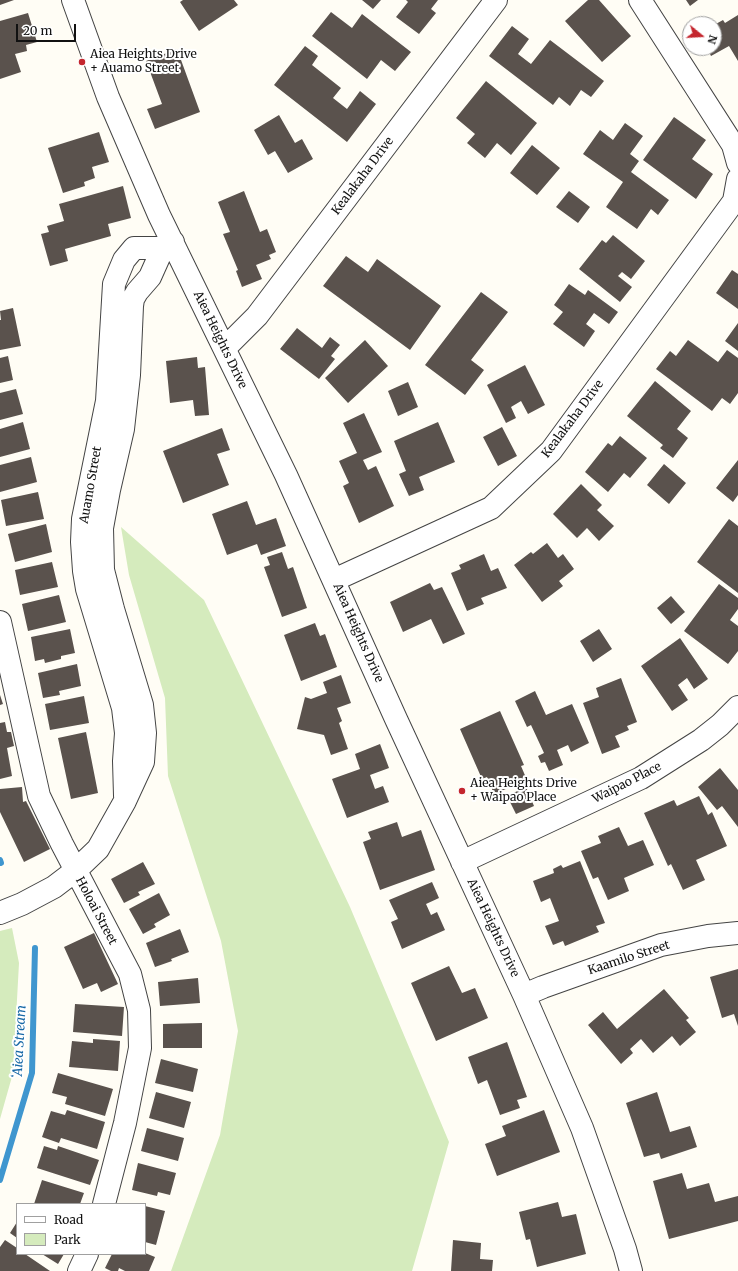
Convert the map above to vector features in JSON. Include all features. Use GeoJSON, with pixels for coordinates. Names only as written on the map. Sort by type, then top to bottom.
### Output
{"type":"FeatureCollection","features":[{"type":"Feature","properties":{"kind":"street","name":"Aiea Heights Drive"},"geometry":{"type":"LineString","coordinates":[[73,0],[108,97],[159,215],[168,245],[225,348],[286,475],[524,995],[582,1128],[625,1249],[631,1271]]}},
{"type":"Feature","properties":{"kind":"street","name":"Kealakaha Drive"},"geometry":{"type":"LineString","coordinates":[[225,348],[257,316],[496,0]]}},
{"type":"Feature","properties":{"kind":"street"},"geometry":{"type":"LineString","coordinates":[[640,0],[733,145],[738,163]]}},
{"type":"Feature","properties":{"kind":"street","name":"Kealakaha Drive"},"geometry":{"type":"LineString","coordinates":[[334,580],[491,508],[551,451],[734,201],[738,179]]}},
{"type":"Feature","properties":{"kind":"street","name":"Auamo Street"},"geometry":{"type":"LineString","coordinates":[[125,801],[124,761],[126,733],[123,708],[87,589],[82,542],[83,519],[107,401],[114,284],[124,260],[134,248],[168,245]]}},
{"type":"Feature","properties":{"kind":"street","name":"Auamo Street"},"geometry":{"type":"LineString","coordinates":[[0,913],[22,904],[54,887],[75,870],[98,848],[125,801],[143,762],[145,733],[142,705],[113,610],[103,570],[102,528],[123,429],[130,375],[133,299],[150,277],[168,245]]}},
{"type":"Feature","properties":{"kind":"street","name":"Holoai Street"},"geometry":{"type":"LineString","coordinates":[[0,622],[40,796],[75,870],[130,974],[139,1010],[140,1048],[125,1122],[104,1203]]}},
{"type":"Feature","properties":{"kind":"street","name":"Waipao Place"},"geometry":{"type":"LineString","coordinates":[[462,862],[641,778],[701,740],[720,725],[738,707]]}},
{"type":"Feature","properties":{"kind":"street","name":"Kaamilo Street"},"geometry":{"type":"LineString","coordinates":[[524,995],[661,945],[708,936],[738,933]]}},
{"type":"Feature","properties":{"kind":"street"},"geometry":{"type":"LineString","coordinates":[[79,1271],[87,1255]]}},
{"type":"Feature","properties":{"kind":"green space"},"geometry":{"type":"Polygon","coordinates":[[[121,527],[204,600],[350,907],[449,1142],[412,1271],[171,1271],[220,1135],[238,1031],[221,941],[168,776],[165,698],[129,575],[121,527]]]}},
{"type":"Feature","properties":{"kind":"green space"},"geometry":{"type":"Polygon","coordinates":[[[12,928],[19,963],[13,1073],[0,1119],[0,931],[12,928]]]}},
{"type":"Feature","properties":{"kind":"building"},"geometry":{"type":"Polygon","coordinates":[[[0,0],[14,0],[0,5],[0,0]]]}},
{"type":"Feature","properties":{"kind":"building"},"geometry":{"type":"Polygon","coordinates":[[[183,0],[234,0],[238,5],[199,31],[180,2],[183,0]]]}},
{"type":"Feature","properties":{"kind":"building"},"geometry":{"type":"Polygon","coordinates":[[[362,0],[381,0],[373,9],[362,0]]]}},
{"type":"Feature","properties":{"kind":"building"},"geometry":{"type":"Polygon","coordinates":[[[406,0],[438,0],[431,9],[436,13],[419,34],[396,17],[408,2],[406,0]]]}},
{"type":"Feature","properties":{"kind":"building"},"geometry":{"type":"Polygon","coordinates":[[[588,0],[599,0],[631,36],[602,62],[565,21],[588,0]]]}},
{"type":"Feature","properties":{"kind":"building"},"geometry":{"type":"Polygon","coordinates":[[[686,0],[698,0],[690,6],[686,0]]]}},
{"type":"Feature","properties":{"kind":"building"},"geometry":{"type":"Polygon","coordinates":[[[331,12],[352,28],[362,14],[411,52],[395,71],[381,60],[367,79],[312,36],[331,12]]]}},
{"type":"Feature","properties":{"kind":"building"},"geometry":{"type":"Polygon","coordinates":[[[28,13],[37,42],[26,45],[27,51],[15,54],[21,72],[0,79],[0,21],[28,13]]]}},
{"type":"Feature","properties":{"kind":"building"},"geometry":{"type":"Polygon","coordinates":[[[738,15],[738,61],[729,46],[722,50],[722,21],[725,23],[738,15]]]}},
{"type":"Feature","properties":{"kind":"building"},"geometry":{"type":"Polygon","coordinates":[[[512,26],[529,39],[518,54],[531,64],[550,40],[604,81],[591,97],[581,90],[570,106],[559,97],[553,105],[489,56],[512,26]]]}},
{"type":"Feature","properties":{"kind":"building"},"geometry":{"type":"Polygon","coordinates":[[[305,46],[318,56],[312,65],[341,88],[333,98],[347,109],[360,91],[376,104],[347,142],[274,85],[305,46]]]}},
{"type":"Feature","properties":{"kind":"building"},"geometry":{"type":"Polygon","coordinates":[[[177,49],[200,112],[155,129],[147,109],[162,104],[146,61],[177,49]]]}},
{"type":"Feature","properties":{"kind":"building"},"geometry":{"type":"Polygon","coordinates":[[[486,81],[537,123],[511,155],[497,143],[485,158],[467,143],[475,134],[456,118],[486,81]]]}},
{"type":"Feature","properties":{"kind":"building"},"geometry":{"type":"Polygon","coordinates":[[[279,115],[295,143],[302,139],[313,159],[288,173],[275,151],[268,155],[254,130],[279,115]]]}},
{"type":"Feature","properties":{"kind":"building"},"geometry":{"type":"Polygon","coordinates":[[[674,117],[706,140],[692,159],[713,174],[696,199],[643,160],[674,117]]]}},
{"type":"Feature","properties":{"kind":"building"},"geometry":{"type":"Polygon","coordinates":[[[625,123],[643,136],[630,154],[639,161],[631,172],[669,200],[658,215],[651,209],[637,229],[606,207],[623,182],[583,154],[600,130],[613,140],[625,123]]]}},
{"type":"Feature","properties":{"kind":"building"},"geometry":{"type":"Polygon","coordinates":[[[99,132],[109,162],[92,167],[95,178],[84,182],[85,186],[63,193],[48,148],[99,132]]]}},
{"type":"Feature","properties":{"kind":"building"},"geometry":{"type":"Polygon","coordinates":[[[532,145],[560,168],[537,195],[510,173],[532,145]]]}},
{"type":"Feature","properties":{"kind":"building"},"geometry":{"type":"Polygon","coordinates":[[[123,186],[131,218],[108,224],[111,236],[65,249],[68,261],[50,266],[41,234],[49,232],[47,226],[64,221],[59,204],[123,186]]]}},
{"type":"Feature","properties":{"kind":"building"},"geometry":{"type":"Polygon","coordinates":[[[244,191],[260,232],[267,229],[276,252],[269,255],[271,259],[256,265],[262,279],[242,287],[236,271],[238,270],[223,234],[230,232],[218,202],[244,191]]]}},
{"type":"Feature","properties":{"kind":"building"},"geometry":{"type":"Polygon","coordinates":[[[569,191],[590,207],[578,223],[556,207],[569,191]]]}},
{"type":"Feature","properties":{"kind":"building"},"geometry":{"type":"Polygon","coordinates":[[[613,235],[645,261],[631,279],[622,272],[618,276],[632,287],[620,302],[579,269],[602,240],[606,243],[613,235]]]}},
{"type":"Feature","properties":{"kind":"building"},"geometry":{"type":"Polygon","coordinates":[[[346,256],[368,272],[377,259],[441,306],[410,350],[323,286],[346,256]]]}},
{"type":"Feature","properties":{"kind":"building"},"geometry":{"type":"Polygon","coordinates":[[[732,270],[738,274],[738,309],[716,293],[732,270]]]}},
{"type":"Feature","properties":{"kind":"building"},"geometry":{"type":"Polygon","coordinates":[[[569,284],[585,295],[588,290],[618,312],[609,324],[594,313],[586,324],[595,331],[584,347],[553,324],[563,312],[554,305],[569,284]]]}},
{"type":"Feature","properties":{"kind":"building"},"geometry":{"type":"Polygon","coordinates":[[[481,292],[508,312],[471,360],[484,370],[465,395],[425,365],[481,292]]]}},
{"type":"Feature","properties":{"kind":"building"},"geometry":{"type":"Polygon","coordinates":[[[13,308],[21,346],[0,350],[0,311],[13,308]]]}},
{"type":"Feature","properties":{"kind":"building"},"geometry":{"type":"Polygon","coordinates":[[[738,323],[738,351],[725,341],[738,323]]]}},
{"type":"Feature","properties":{"kind":"building"},"geometry":{"type":"Polygon","coordinates":[[[297,328],[322,348],[330,337],[340,345],[331,356],[335,359],[319,379],[280,349],[297,328]]]}},
{"type":"Feature","properties":{"kind":"building"},"geometry":{"type":"Polygon","coordinates":[[[365,340],[388,366],[348,403],[325,378],[365,340]]]}},
{"type":"Feature","properties":{"kind":"building"},"geometry":{"type":"Polygon","coordinates":[[[688,340],[718,362],[727,350],[738,358],[738,393],[730,404],[722,398],[712,411],[656,369],[670,351],[676,356],[688,340]]]}},
{"type":"Feature","properties":{"kind":"building"},"geometry":{"type":"Polygon","coordinates":[[[8,356],[13,380],[0,383],[0,358],[8,356]]]}},
{"type":"Feature","properties":{"kind":"building"},"geometry":{"type":"Polygon","coordinates":[[[197,357],[198,368],[205,367],[209,415],[195,416],[193,400],[170,403],[166,361],[197,357]]]}},
{"type":"Feature","properties":{"kind":"building"},"geometry":{"type":"Polygon","coordinates":[[[525,365],[545,405],[528,414],[521,401],[511,407],[516,418],[506,423],[487,385],[525,365]]]}},
{"type":"Feature","properties":{"kind":"building"},"geometry":{"type":"Polygon","coordinates":[[[655,381],[691,411],[677,429],[688,438],[673,458],[660,448],[663,445],[627,416],[655,381]]]}},
{"type":"Feature","properties":{"kind":"building"},"geometry":{"type":"Polygon","coordinates":[[[408,382],[418,407],[398,416],[388,391],[408,382]]]}},
{"type":"Feature","properties":{"kind":"building"},"geometry":{"type":"Polygon","coordinates":[[[16,389],[23,414],[0,420],[0,393],[16,389]]]}},
{"type":"Feature","properties":{"kind":"building"},"geometry":{"type":"Polygon","coordinates":[[[364,413],[382,452],[363,460],[368,470],[376,466],[394,506],[359,523],[343,486],[349,483],[339,461],[357,453],[343,423],[364,413]]]}},
{"type":"Feature","properties":{"kind":"building"},"geometry":{"type":"Polygon","coordinates":[[[23,422],[30,449],[0,457],[0,429],[23,422]]]}},
{"type":"Feature","properties":{"kind":"building"},"geometry":{"type":"Polygon","coordinates":[[[438,422],[455,462],[419,477],[424,490],[409,496],[399,474],[406,471],[394,441],[438,422]]]}},
{"type":"Feature","properties":{"kind":"building"},"geometry":{"type":"Polygon","coordinates":[[[502,427],[517,456],[498,466],[483,437],[502,427]]]}},
{"type":"Feature","properties":{"kind":"building"},"geometry":{"type":"Polygon","coordinates":[[[222,428],[230,450],[217,454],[229,485],[183,503],[163,451],[222,428]]]}},
{"type":"Feature","properties":{"kind":"building"},"geometry":{"type":"Polygon","coordinates":[[[620,436],[647,458],[630,478],[624,473],[608,492],[585,472],[608,443],[612,446],[620,436]]]}},
{"type":"Feature","properties":{"kind":"building"},"geometry":{"type":"Polygon","coordinates":[[[31,457],[37,482],[0,492],[0,465],[31,457]]]}},
{"type":"Feature","properties":{"kind":"building"},"geometry":{"type":"Polygon","coordinates":[[[738,460],[738,495],[733,502],[716,488],[738,460]]]}},
{"type":"Feature","properties":{"kind":"building"},"geometry":{"type":"Polygon","coordinates":[[[664,464],[686,483],[669,504],[647,485],[664,464]]]}},
{"type":"Feature","properties":{"kind":"building"},"geometry":{"type":"Polygon","coordinates":[[[581,484],[602,505],[597,510],[614,526],[599,541],[587,528],[577,538],[553,514],[581,484]]]}},
{"type":"Feature","properties":{"kind":"building"},"geometry":{"type":"Polygon","coordinates":[[[38,492],[44,519],[6,526],[1,500],[38,492]]]}},
{"type":"Feature","properties":{"kind":"building"},"geometry":{"type":"Polygon","coordinates":[[[247,501],[256,525],[276,518],[286,546],[261,555],[257,544],[227,555],[212,514],[247,501]]]}},
{"type":"Feature","properties":{"kind":"building"},"geometry":{"type":"Polygon","coordinates":[[[729,519],[738,526],[738,593],[697,562],[729,519]]]}},
{"type":"Feature","properties":{"kind":"building"},"geometry":{"type":"Polygon","coordinates":[[[46,524],[52,552],[15,562],[8,534],[46,524]]]}},
{"type":"Feature","properties":{"kind":"building"},"geometry":{"type":"Polygon","coordinates":[[[547,543],[558,558],[563,554],[574,569],[559,581],[563,586],[542,602],[514,565],[531,552],[533,554],[547,543]]]}},
{"type":"Feature","properties":{"kind":"building"},"geometry":{"type":"Polygon","coordinates":[[[282,552],[288,569],[293,567],[307,608],[282,617],[264,567],[270,565],[267,557],[282,552]]]}},
{"type":"Feature","properties":{"kind":"building"},"geometry":{"type":"Polygon","coordinates":[[[484,554],[491,571],[498,568],[507,588],[481,598],[484,604],[467,611],[451,573],[461,569],[459,565],[484,554]]]}},
{"type":"Feature","properties":{"kind":"building"},"geometry":{"type":"Polygon","coordinates":[[[52,562],[58,587],[20,595],[15,570],[52,562]]]}},
{"type":"Feature","properties":{"kind":"building"},"geometry":{"type":"Polygon","coordinates":[[[430,583],[434,590],[442,587],[465,634],[443,644],[431,619],[403,632],[390,602],[430,583]]]}},
{"type":"Feature","properties":{"kind":"building"},"geometry":{"type":"Polygon","coordinates":[[[719,584],[738,598],[738,609],[730,620],[738,626],[738,651],[728,664],[684,631],[719,584]]]}},
{"type":"Feature","properties":{"kind":"building"},"geometry":{"type":"Polygon","coordinates":[[[59,595],[66,622],[28,631],[22,604],[59,595]]]}},
{"type":"Feature","properties":{"kind":"building"},"geometry":{"type":"Polygon","coordinates":[[[671,596],[685,612],[671,624],[657,608],[671,596]]]}},
{"type":"Feature","properties":{"kind":"building"},"geometry":{"type":"Polygon","coordinates":[[[315,623],[320,636],[325,634],[337,667],[301,681],[284,635],[315,623]]]}},
{"type":"Feature","properties":{"kind":"building"},"geometry":{"type":"Polygon","coordinates":[[[70,629],[75,653],[61,656],[61,659],[45,663],[44,659],[35,661],[31,637],[70,629]]]}},
{"type":"Feature","properties":{"kind":"building"},"geometry":{"type":"Polygon","coordinates":[[[599,629],[612,649],[593,662],[580,641],[599,629]]]}},
{"type":"Feature","properties":{"kind":"building"},"geometry":{"type":"Polygon","coordinates":[[[680,638],[708,679],[694,689],[687,678],[678,685],[688,700],[672,711],[641,666],[680,638]]]}},
{"type":"Feature","properties":{"kind":"building"},"geometry":{"type":"Polygon","coordinates":[[[77,664],[81,686],[59,691],[60,695],[43,698],[38,673],[77,664]]]}},
{"type":"Feature","properties":{"kind":"building"},"geometry":{"type":"Polygon","coordinates":[[[341,675],[351,703],[337,708],[342,721],[339,723],[348,749],[331,755],[324,735],[297,729],[305,697],[311,699],[327,693],[323,682],[341,675]]]}},
{"type":"Feature","properties":{"kind":"building"},"geometry":{"type":"Polygon","coordinates":[[[621,678],[637,722],[627,726],[629,730],[615,736],[620,747],[602,754],[583,703],[599,697],[596,688],[621,678]]]}},
{"type":"Feature","properties":{"kind":"building"},"geometry":{"type":"Polygon","coordinates":[[[535,691],[546,715],[572,704],[589,743],[571,752],[568,745],[557,750],[563,765],[549,771],[545,762],[541,763],[538,756],[544,753],[531,725],[527,727],[515,701],[535,691]]]}},
{"type":"Feature","properties":{"kind":"building"},"geometry":{"type":"Polygon","coordinates":[[[0,695],[3,704],[0,705],[0,695]]]}},
{"type":"Feature","properties":{"kind":"building"},"geometry":{"type":"Polygon","coordinates":[[[84,696],[89,723],[50,730],[45,704],[84,696]]]}},
{"type":"Feature","properties":{"kind":"building"},"geometry":{"type":"Polygon","coordinates":[[[500,711],[524,765],[521,766],[527,780],[494,794],[487,777],[482,779],[460,729],[500,711]]]}},
{"type":"Feature","properties":{"kind":"building"},"geometry":{"type":"Polygon","coordinates":[[[5,722],[7,732],[11,732],[14,746],[7,748],[12,776],[0,779],[0,723],[5,722]]]}},
{"type":"Feature","properties":{"kind":"building"},"geometry":{"type":"Polygon","coordinates":[[[86,732],[98,793],[71,799],[58,738],[86,732]]]}},
{"type":"Feature","properties":{"kind":"building"},"geometry":{"type":"Polygon","coordinates":[[[380,744],[389,768],[370,775],[375,789],[383,786],[389,802],[347,818],[332,779],[360,769],[355,754],[380,744]]]}},
{"type":"Feature","properties":{"kind":"building"},"geometry":{"type":"Polygon","coordinates":[[[720,768],[738,790],[738,827],[722,806],[717,810],[698,787],[720,768]]]}},
{"type":"Feature","properties":{"kind":"building"},"geometry":{"type":"Polygon","coordinates":[[[22,787],[23,802],[26,801],[50,849],[24,862],[0,812],[0,789],[22,787]]]}},
{"type":"Feature","properties":{"kind":"building"},"geometry":{"type":"Polygon","coordinates":[[[526,787],[534,806],[516,814],[507,796],[526,787]]]}},
{"type":"Feature","properties":{"kind":"building"},"geometry":{"type":"Polygon","coordinates":[[[699,796],[708,815],[712,812],[727,846],[696,860],[705,880],[683,890],[671,864],[668,866],[644,813],[674,800],[677,806],[699,796]]]}},
{"type":"Feature","properties":{"kind":"building"},"geometry":{"type":"Polygon","coordinates":[[[397,822],[402,837],[421,830],[435,870],[380,890],[363,842],[371,839],[368,832],[397,822]]]}},
{"type":"Feature","properties":{"kind":"building"},"geometry":{"type":"Polygon","coordinates":[[[619,827],[628,846],[643,840],[654,865],[624,878],[629,891],[608,900],[598,877],[593,879],[581,851],[601,843],[598,836],[619,827]]]}},
{"type":"Feature","properties":{"kind":"building"},"geometry":{"type":"Polygon","coordinates":[[[580,861],[605,923],[596,926],[599,932],[565,946],[563,941],[553,945],[545,926],[559,921],[550,898],[541,902],[533,881],[554,873],[553,869],[561,865],[563,868],[580,861]]]}},
{"type":"Feature","properties":{"kind":"building"},"geometry":{"type":"Polygon","coordinates":[[[143,862],[155,884],[138,892],[140,895],[124,903],[111,879],[143,862]]]}},
{"type":"Feature","properties":{"kind":"building"},"geometry":{"type":"Polygon","coordinates":[[[432,882],[439,898],[426,904],[431,915],[437,912],[445,930],[402,949],[391,922],[398,919],[389,900],[432,882]]]}},
{"type":"Feature","properties":{"kind":"building"},"geometry":{"type":"Polygon","coordinates":[[[159,893],[170,915],[154,924],[156,927],[143,934],[129,909],[159,893]]]}},
{"type":"Feature","properties":{"kind":"building"},"geometry":{"type":"Polygon","coordinates":[[[180,929],[189,952],[171,959],[172,961],[155,967],[146,943],[180,929]]]}},
{"type":"Feature","properties":{"kind":"building"},"geometry":{"type":"Polygon","coordinates":[[[94,933],[118,984],[101,992],[97,983],[83,989],[64,947],[94,933]]]}},
{"type":"Feature","properties":{"kind":"building"},"geometry":{"type":"Polygon","coordinates":[[[449,966],[462,993],[475,988],[488,1018],[436,1041],[411,983],[449,966]]]}},
{"type":"Feature","properties":{"kind":"building"},"geometry":{"type":"Polygon","coordinates":[[[738,969],[738,1026],[734,1014],[722,1018],[710,977],[738,969]]]}},
{"type":"Feature","properties":{"kind":"building"},"geometry":{"type":"Polygon","coordinates":[[[198,978],[200,1003],[160,1006],[158,982],[198,978]]]}},
{"type":"Feature","properties":{"kind":"building"},"geometry":{"type":"Polygon","coordinates":[[[664,989],[689,1018],[686,1020],[696,1032],[680,1046],[672,1036],[653,1053],[641,1039],[630,1049],[633,1053],[621,1064],[588,1025],[603,1012],[617,1029],[664,989]]]}},
{"type":"Feature","properties":{"kind":"building"},"geometry":{"type":"Polygon","coordinates":[[[75,1004],[124,1007],[122,1036],[73,1032],[75,1004]]]}},
{"type":"Feature","properties":{"kind":"building"},"geometry":{"type":"Polygon","coordinates":[[[202,1023],[202,1048],[163,1048],[163,1024],[202,1023]]]}},
{"type":"Feature","properties":{"kind":"building"},"geometry":{"type":"Polygon","coordinates":[[[93,1039],[120,1041],[118,1071],[69,1067],[72,1041],[93,1043],[93,1039]]]}},
{"type":"Feature","properties":{"kind":"building"},"geometry":{"type":"Polygon","coordinates":[[[507,1042],[527,1097],[517,1100],[520,1108],[500,1115],[487,1080],[478,1084],[468,1057],[507,1042]]]}},
{"type":"Feature","properties":{"kind":"building"},"geometry":{"type":"Polygon","coordinates":[[[161,1059],[198,1069],[193,1092],[155,1083],[161,1059]]]}},
{"type":"Feature","properties":{"kind":"building"},"geometry":{"type":"Polygon","coordinates":[[[58,1073],[113,1089],[105,1116],[65,1104],[67,1097],[52,1093],[58,1073]]]}},
{"type":"Feature","properties":{"kind":"building"},"geometry":{"type":"Polygon","coordinates":[[[156,1092],[191,1102],[184,1128],[149,1118],[156,1092]]]}},
{"type":"Feature","properties":{"kind":"building"},"geometry":{"type":"Polygon","coordinates":[[[657,1092],[670,1132],[690,1126],[697,1147],[661,1159],[659,1153],[644,1157],[626,1103],[657,1092]]]}},
{"type":"Feature","properties":{"kind":"building"},"geometry":{"type":"Polygon","coordinates":[[[67,1110],[105,1122],[97,1149],[61,1138],[59,1143],[42,1137],[51,1111],[65,1115],[67,1110]]]}},
{"type":"Feature","properties":{"kind":"building"},"geometry":{"type":"Polygon","coordinates":[[[544,1110],[560,1152],[497,1176],[485,1144],[506,1136],[502,1126],[544,1110]]]}},
{"type":"Feature","properties":{"kind":"building"},"geometry":{"type":"Polygon","coordinates":[[[147,1128],[184,1138],[178,1161],[141,1151],[147,1128]]]}},
{"type":"Feature","properties":{"kind":"building"},"geometry":{"type":"Polygon","coordinates":[[[44,1146],[57,1150],[58,1146],[99,1160],[90,1185],[37,1168],[44,1146]]]}},
{"type":"Feature","properties":{"kind":"building"},"geometry":{"type":"Polygon","coordinates":[[[138,1163],[176,1173],[170,1195],[158,1192],[157,1196],[132,1190],[138,1163]]]}},
{"type":"Feature","properties":{"kind":"building"},"geometry":{"type":"Polygon","coordinates":[[[682,1173],[687,1189],[709,1183],[715,1202],[738,1196],[738,1221],[669,1239],[653,1181],[682,1173]]]}},
{"type":"Feature","properties":{"kind":"building"},"geometry":{"type":"Polygon","coordinates":[[[42,1180],[84,1193],[80,1203],[34,1203],[42,1180]]]}},
{"type":"Feature","properties":{"kind":"building"},"geometry":{"type":"Polygon","coordinates":[[[558,1202],[562,1217],[576,1214],[586,1254],[537,1267],[530,1239],[526,1240],[519,1212],[558,1202]]]}},
{"type":"Feature","properties":{"kind":"building"},"geometry":{"type":"Polygon","coordinates":[[[146,1206],[165,1211],[156,1245],[146,1242],[146,1206]]]}},
{"type":"Feature","properties":{"kind":"building"},"geometry":{"type":"Polygon","coordinates":[[[16,1224],[16,1237],[10,1233],[16,1224]]]}},
{"type":"Feature","properties":{"kind":"building"},"geometry":{"type":"Polygon","coordinates":[[[5,1240],[16,1247],[16,1255],[26,1255],[50,1271],[0,1271],[0,1247],[5,1240]]]}},
{"type":"Feature","properties":{"kind":"building"},"geometry":{"type":"Polygon","coordinates":[[[453,1240],[481,1243],[480,1259],[493,1260],[492,1271],[451,1271],[453,1240]]]}},
{"type":"Feature","properties":{"kind":"building"},"geometry":{"type":"Polygon","coordinates":[[[146,1253],[155,1257],[149,1271],[125,1271],[119,1268],[118,1271],[111,1271],[105,1268],[112,1255],[146,1255],[146,1253]]]}},
{"type":"Feature","properties":{"kind":"building"},"geometry":{"type":"Polygon","coordinates":[[[44,1255],[63,1255],[58,1264],[44,1255]]]}},
{"type":"Feature","properties":{"kind":"waterway","name":"ʻAiea Stream"},"geometry":{"type":"LineString","coordinates":[[0,1180],[32,1073],[35,948]]}},
{"type":"Feature","properties":{"kind":"place","name":"Aiea Heights Drive + Auamo Street"},"geometry":{"type":"Point","coordinates":[82,62]}},
{"type":"Feature","properties":{"kind":"place","name":"Aiea Heights Drive + Waipao Place"},"geometry":{"type":"Point","coordinates":[462,791]}}]}
